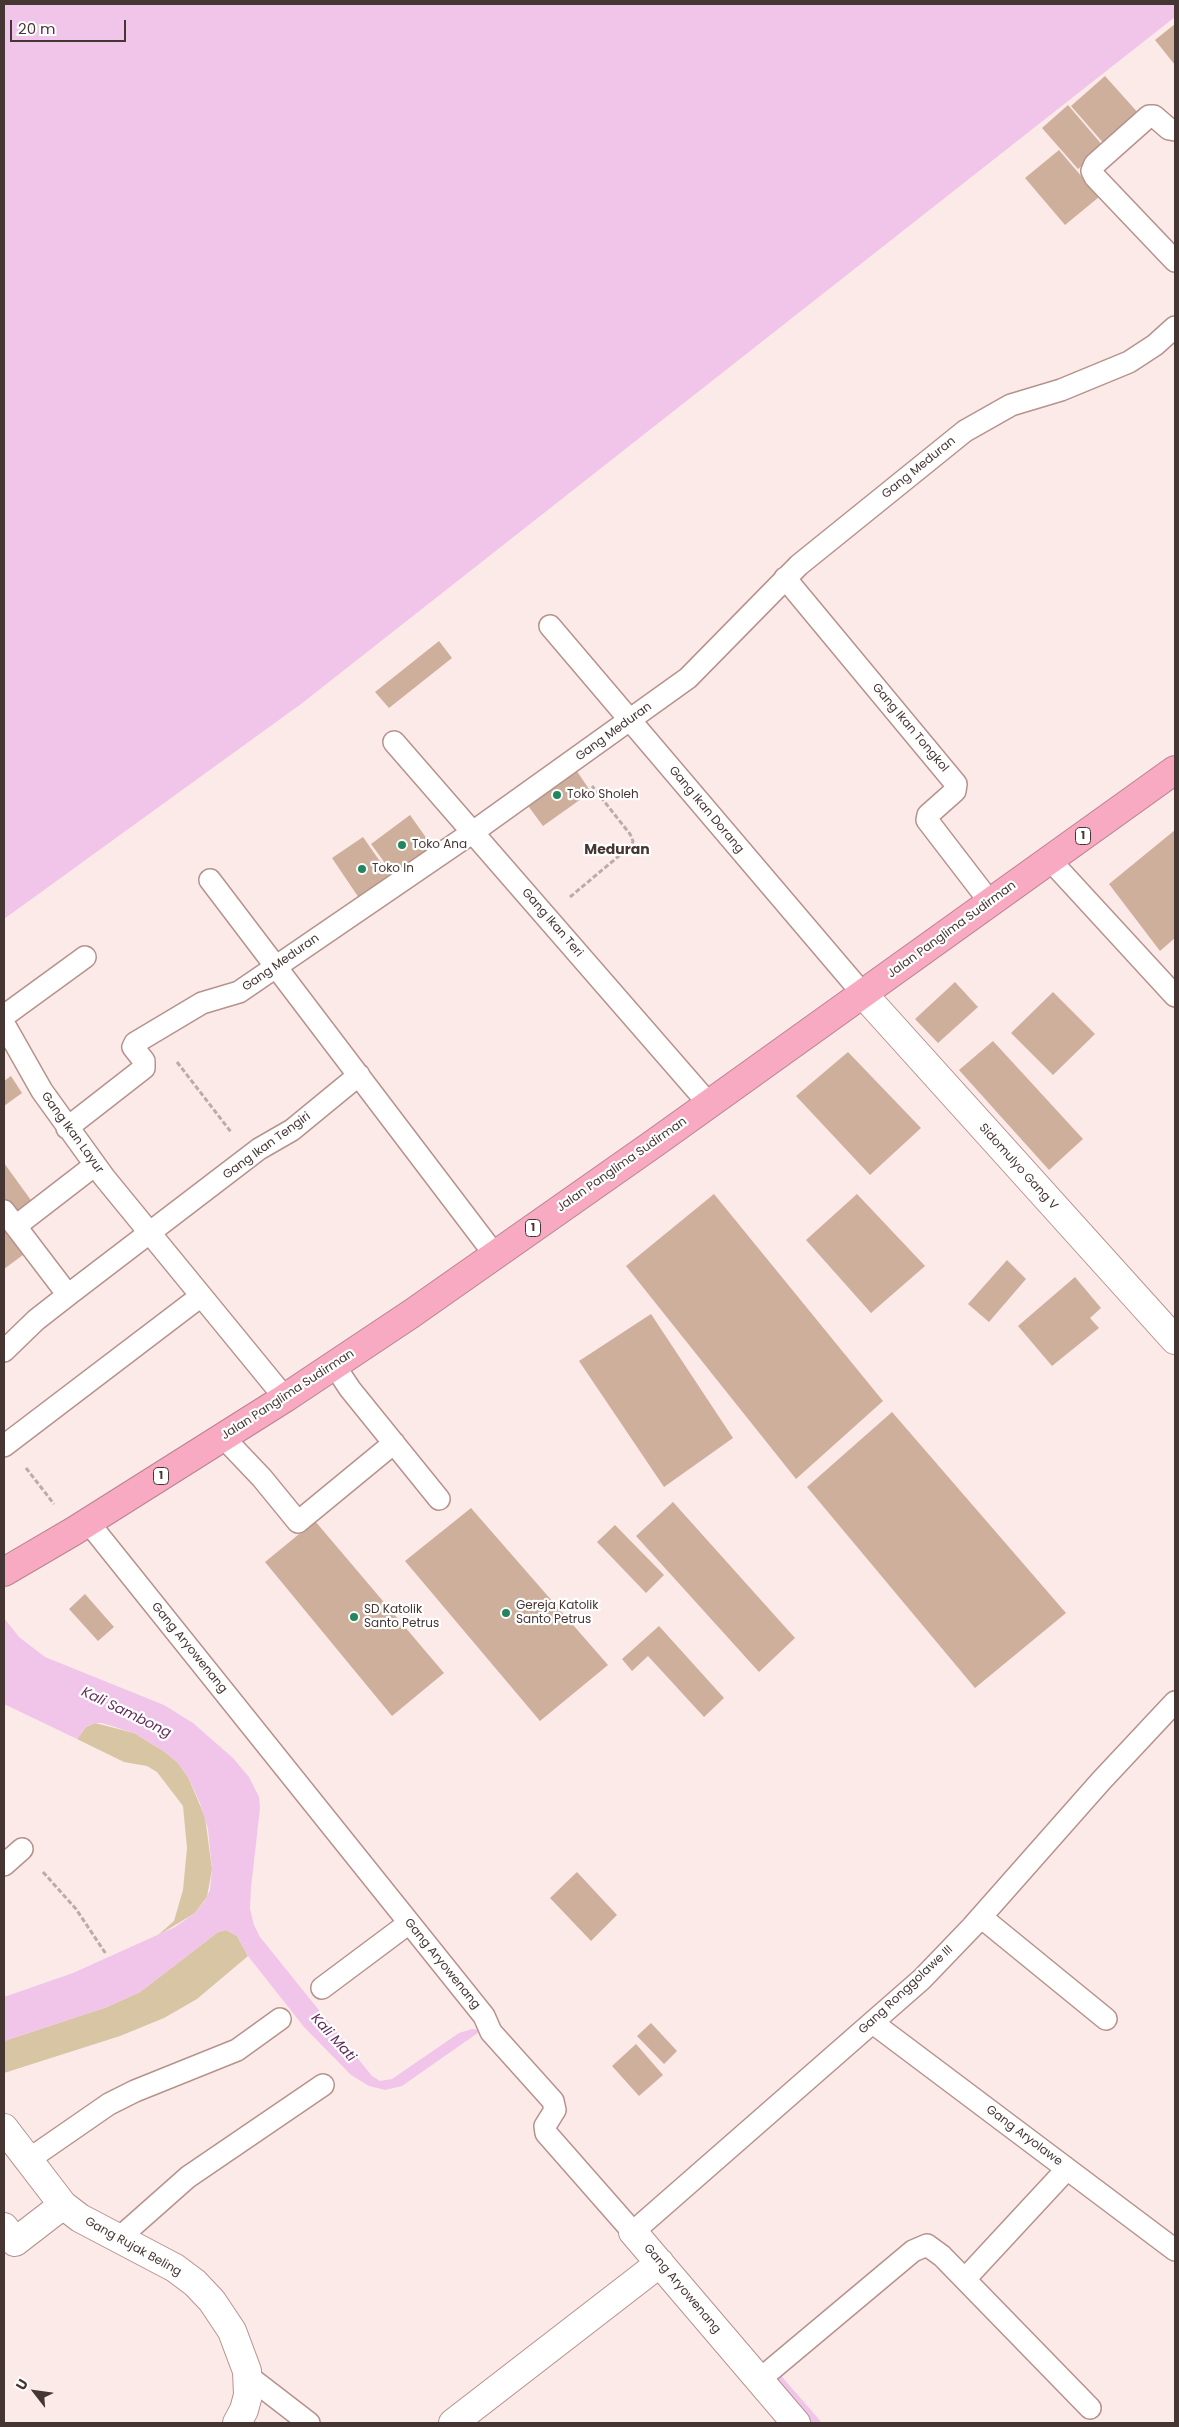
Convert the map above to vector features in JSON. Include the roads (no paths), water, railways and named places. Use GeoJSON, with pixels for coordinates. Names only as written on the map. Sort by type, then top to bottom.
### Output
{"type":"FeatureCollection","features":[{"type":"Feature","properties":{"kind":"highway","name":"Jalan Panglima Sudirman"},"geometry":{"type":"LineString","coordinates":[[4,1572],[285,1398],[495,1255],[1175,770]]}},
{"type":"Feature","properties":{"kind":"street","name":"Sidomulyo Gang V"},"geometry":{"type":"LineString","coordinates":[[863,994],[1175,1340]]}},
{"type":"Feature","properties":{"kind":"street","name":"Gang Rujak Beling"},"geometry":{"type":"LineString","coordinates":[[4,2128],[63,2205],[80,2218],[175,2268],[202,2290],[232,2331],[243,2356],[248,2376],[248,2395],[244,2410],[237,2423]]}},
{"type":"Feature","properties":{"kind":"street"},"geometry":{"type":"LineString","coordinates":[[8,2241],[63,2205]]}},
{"type":"Feature","properties":{"kind":"street","name":"Gang Aryowenang"},"geometry":{"type":"LineString","coordinates":[[634,2232],[796,2423]]}},
{"type":"Feature","properties":{"kind":"street"},"geometry":{"type":"LineString","coordinates":[[453,2423],[660,2263]]}},
{"type":"Feature","properties":{"kind":"lane"},"geometry":{"type":"LineString","coordinates":[[1175,130],[1169,130],[1154,116],[1148,116],[1095,164],[1092,171],[1095,177],[1175,261]]}},
{"type":"Feature","properties":{"kind":"lane","name":"Gang Meduran"},"geometry":{"type":"LineString","coordinates":[[67,1128],[144,1068],[144,1061],[133,1046],[153,1032],[209,1000],[239,992],[473,832],[630,720],[698,668],[785,578],[813,553],[972,426],[1011,405],[1061,390],[1129,362],[1143,354],[1175,327]]}},
{"type":"Feature","properties":{"kind":"lane","name":"Gang Ikan Tongkol"},"geometry":{"type":"LineString","coordinates":[[785,578],[956,784],[955,790],[928,815],[927,820],[990,902]]}},
{"type":"Feature","properties":{"kind":"lane","name":"Gang Ikan Dorang"},"geometry":{"type":"LineString","coordinates":[[550,626],[863,994]]}},
{"type":"Feature","properties":{"kind":"lane","name":"Gang Ikan Teri"},"geometry":{"type":"LineString","coordinates":[[394,742],[709,1104]]}},
{"type":"Feature","properties":{"kind":"lane"},"geometry":{"type":"LineString","coordinates":[[1050,860],[1175,996]]}},
{"type":"Feature","properties":{"kind":"lane"},"geometry":{"type":"LineString","coordinates":[[210,880],[495,1255]]}},
{"type":"Feature","properties":{"kind":"lane"},"geometry":{"type":"LineString","coordinates":[[4,1016],[85,957]]}},
{"type":"Feature","properties":{"kind":"lane","name":"Gang Ikan Layur"},"geometry":{"type":"LineString","coordinates":[[4,1024],[32,1075],[67,1128],[285,1398]]}},
{"type":"Feature","properties":{"kind":"lane","name":"Gang Ikan Tengiri"},"geometry":{"type":"LineString","coordinates":[[151,1233],[270,1141],[287,1134],[359,1075]]}},
{"type":"Feature","properties":{"kind":"lane"},"geometry":{"type":"LineString","coordinates":[[68,1295],[10,1219],[95,1165]]}},
{"type":"Feature","properties":{"kind":"lane"},"geometry":{"type":"LineString","coordinates":[[4,1351],[36,1320],[151,1233]]}},
{"type":"Feature","properties":{"kind":"lane"},"geometry":{"type":"LineString","coordinates":[[6,1445],[201,1296]]}},
{"type":"Feature","properties":{"kind":"lane"},"geometry":{"type":"LineString","coordinates":[[334,1365],[350,1389],[439,1499]]}},
{"type":"Feature","properties":{"kind":"lane"},"geometry":{"type":"LineString","coordinates":[[223,1437],[262,1478],[298,1522],[394,1443]]}},
{"type":"Feature","properties":{"kind":"lane","name":"Gang Aryowenang"},"geometry":{"type":"LineString","coordinates":[[81,1526],[409,1923],[484,2016],[491,2032],[553,2101],[546,2133],[634,2232]]}},
{"type":"Feature","properties":{"kind":"lane","name":"Gang Ronggolawe III"},"geometry":{"type":"LineString","coordinates":[[634,2232],[922,1979],[981,1917],[1096,1787],[1175,1702]]}},
{"type":"Feature","properties":{"kind":"lane"},"geometry":{"type":"LineString","coordinates":[[4,1865],[22,1849]]}},
{"type":"Feature","properties":{"kind":"lane"},"geometry":{"type":"LineString","coordinates":[[981,1917],[1106,2019]]}},
{"type":"Feature","properties":{"kind":"lane"},"geometry":{"type":"LineString","coordinates":[[322,1988],[409,1923]]}},
{"type":"Feature","properties":{"kind":"lane"},"geometry":{"type":"LineString","coordinates":[[28,2160],[109,2104],[135,2091],[238,2050],[280,2019]]}},
{"type":"Feature","properties":{"kind":"lane","name":"Gang Aryolawe"},"geometry":{"type":"LineString","coordinates":[[872,2023],[1175,2250]]}},
{"type":"Feature","properties":{"kind":"lane"},"geometry":{"type":"LineString","coordinates":[[118,2238],[188,2177],[323,2085]]}},
{"type":"Feature","properties":{"kind":"lane"},"geometry":{"type":"LineString","coordinates":[[965,2279],[1067,2169]]}},
{"type":"Feature","properties":{"kind":"lane"},"geometry":{"type":"LineString","coordinates":[[759,2380],[918,2248],[927,2245],[931,2246],[965,2279],[1090,2408]]}},
{"type":"Feature","properties":{"kind":"lane"},"geometry":{"type":"LineString","coordinates":[[248,2376],[309,2423]]}},
{"type":"Feature","properties":{"kind":"water"},"geometry":{"type":"Polygon","coordinates":[[[4,4],[1175,4],[1175,17],[301,704],[4,919],[4,4]]]}},
{"type":"Feature","properties":{"kind":"water","name":"Kali Sambong"},"geometry":{"type":"Polygon","coordinates":[[[4,1618],[19,1637],[45,1657],[164,1705],[193,1723],[233,1758],[249,1777],[259,1797],[260,1808],[251,1888],[250,1909],[254,1925],[260,1937],[372,2076],[380,2081],[392,2079],[459,2033],[472,2029],[482,2030],[402,2086],[385,2090],[369,2086],[351,2075],[304,2027],[248,1956],[237,1936],[226,1930],[218,1932],[140,1992],[107,2007],[4,2041],[4,1997],[73,1973],[175,1927],[195,1913],[204,1902],[210,1890],[212,1869],[208,1829],[200,1803],[188,1777],[178,1763],[165,1752],[134,1733],[102,1723],[95,1723],[86,1727],[77,1739],[4,1704],[4,1618]]]}},
{"type":"Feature","properties":{"kind":"waterway","name":"Kali Mati"},"geometry":{"type":"LineString","coordinates":[[775,2377],[815,2423]]}},
{"type":"Feature","properties":{"kind":"place","name":"Toko Sholeh"},"geometry":{"type":"Point","coordinates":[557,795]}},
{"type":"Feature","properties":{"kind":"place","name":"Toko Ana"},"geometry":{"type":"Point","coordinates":[402,845]}},
{"type":"Feature","properties":{"kind":"place","name":"Toko In"},"geometry":{"type":"Point","coordinates":[362,869]}},
{"type":"Feature","properties":{"kind":"place","name":"Gereja Katolik Santo Petrus"},"geometry":{"type":"Point","coordinates":[506,1613]}},
{"type":"Feature","properties":{"kind":"place","name":"SD Katolik Santo Petrus"},"geometry":{"type":"Point","coordinates":[354,1617]}},
{"type":"Feature","properties":{"kind":"district","name":"Meduran"},"geometry":{"type":"Point","coordinates":[617,850]}}]}
